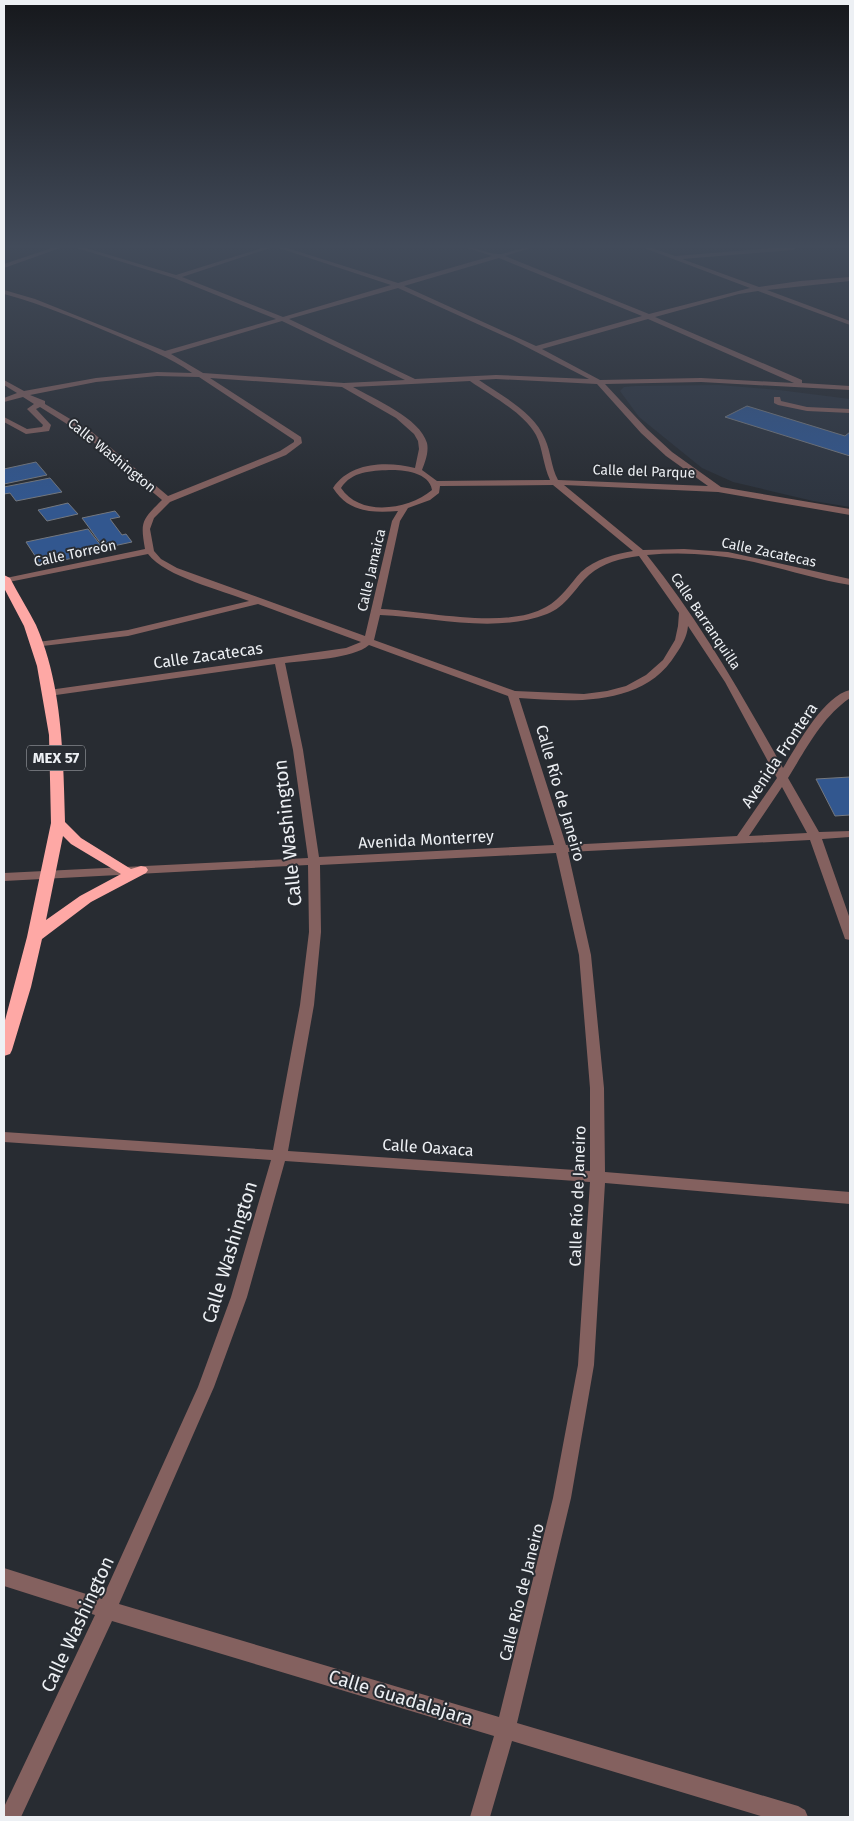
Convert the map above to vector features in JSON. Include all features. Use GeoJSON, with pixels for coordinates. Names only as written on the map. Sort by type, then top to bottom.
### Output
{"type":"FeatureCollection","features":[{"type":"Feature","properties":{"kind":"highway","name":"MEX 57"},"geometry":{"type":"LineString","coordinates":[[4,1050],[23,987],[35,937],[58,823],[56,735],[38,645],[5,580]]}},
{"type":"Feature","properties":{"kind":"highway"},"geometry":{"type":"LineString","coordinates":[[58,823],[76,841],[124,870]]}},
{"type":"Feature","properties":{"kind":"highway"},"geometry":{"type":"LineString","coordinates":[[35,937],[78,902],[106,886],[141,870]]}},
{"type":"Feature","properties":{"kind":"street"},"geometry":{"type":"LineString","coordinates":[[116,333],[166,353],[203,375],[298,439],[298,443],[283,453],[167,500],[150,517],[146,529],[150,551],[158,561],[174,570],[513,694],[581,698],[635,687],[654,675],[670,656],[681,639],[684,613]]}},
{"type":"Feature","properties":{"kind":"street"},"geometry":{"type":"LineString","coordinates":[[166,353],[235,333]]}},
{"type":"Feature","properties":{"kind":"street"},"geometry":{"type":"LineString","coordinates":[[313,333],[412,380]]}},
{"type":"Feature","properties":{"kind":"street"},"geometry":{"type":"LineString","coordinates":[[503,333],[536,348],[599,382],[644,431],[669,454],[718,489]]}},
{"type":"Feature","properties":{"kind":"street"},"geometry":{"type":"LineString","coordinates":[[536,348],[588,333]]}},
{"type":"Feature","properties":{"kind":"street"},"geometry":{"type":"LineString","coordinates":[[686,333],[811,387],[850,396]]}},
{"type":"Feature","properties":{"kind":"street"},"geometry":{"type":"LineString","coordinates":[[4,400],[26,393],[131,376],[157,374],[203,375],[344,385],[470,377],[599,382],[701,380],[850,388]]}},
{"type":"Feature","properties":{"kind":"street","name":"Calle Barranquilla"},"geometry":{"type":"LineString","coordinates":[[470,377],[513,408],[539,432],[544,446],[548,471],[555,482],[641,553],[663,581],[730,682],[815,836],[850,936]]}},
{"type":"Feature","properties":{"kind":"street","name":"Calle Washington"},"geometry":{"type":"LineString","coordinates":[[4,382],[26,393],[90,434],[167,500]]}},
{"type":"Feature","properties":{"kind":"street"},"geometry":{"type":"LineString","coordinates":[[344,385],[406,422],[416,432],[422,442],[423,454],[418,471]]}},
{"type":"Feature","properties":{"kind":"street"},"geometry":{"type":"LineString","coordinates":[[834,410],[797,400],[783,398],[776,401],[798,408],[834,410],[850,410]]}},
{"type":"Feature","properties":{"kind":"street"},"geometry":{"type":"LineString","coordinates":[[4,419],[26,432],[46,429],[47,425],[31,409],[42,403]]}},
{"type":"Feature","properties":{"kind":"street"},"geometry":{"type":"LineString","coordinates":[[389,467],[418,471],[426,475],[435,484],[436,491],[430,498],[419,504],[404,508],[388,509],[358,506],[346,501],[339,495],[337,488],[340,481],[348,475],[373,468],[389,467]]}},
{"type":"Feature","properties":{"kind":"street","name":"Calle del Parque"},"geometry":{"type":"LineString","coordinates":[[435,484],[555,482],[656,484],[718,489],[850,512]]}},
{"type":"Feature","properties":{"kind":"street","name":"Calle Jamaica"},"geometry":{"type":"LineString","coordinates":[[369,640],[396,521],[404,508]]}},
{"type":"Feature","properties":{"kind":"street","name":"Calle Torreón"},"geometry":{"type":"LineString","coordinates":[[5,580],[150,551]]}},
{"type":"Feature","properties":{"kind":"street","name":"Calle Zacatecas"},"geometry":{"type":"LineString","coordinates":[[375,612],[494,621],[526,618],[545,612],[559,604],[587,572],[603,561],[641,553],[683,552],[729,555],[850,582]]}},
{"type":"Feature","properties":{"kind":"street"},"geometry":{"type":"LineString","coordinates":[[38,645],[128,633],[259,601]]}},
{"type":"Feature","properties":{"kind":"street","name":"Calle Zacatecas"},"geometry":{"type":"LineString","coordinates":[[48,693],[348,651],[362,646],[369,640]]}},
{"type":"Feature","properties":{"kind":"street","name":"Calle Washington"},"geometry":{"type":"LineString","coordinates":[[10,1817],[107,1610],[206,1387],[239,1296],[280,1154],[309,987],[316,932],[314,861],[298,750],[279,660]]}},
{"type":"Feature","properties":{"kind":"street","name":"Avenida Frontera"},"geometry":{"type":"LineString","coordinates":[[740,840],[834,704],[850,693]]}},
{"type":"Feature","properties":{"kind":"street","name":"Calle Río de Janeiro"},"geometry":{"type":"LineString","coordinates":[[480,1817],[506,1728],[562,1498],[586,1365],[598,1176],[597,1088],[585,956],[561,849],[513,694]]}},
{"type":"Feature","properties":{"kind":"street","name":"Avenida Monterrey"},"geometry":{"type":"LineString","coordinates":[[4,877],[850,834]]}},
{"type":"Feature","properties":{"kind":"street","name":"Calle Oaxaca"},"geometry":{"type":"LineString","coordinates":[[4,1137],[598,1176],[850,1198]]}},
{"type":"Feature","properties":{"kind":"street","name":"Calle Guadalajara"},"geometry":{"type":"LineString","coordinates":[[4,1577],[107,1610],[798,1817]]}},
{"type":"Feature","properties":{"kind":"shaded area"},"geometry":{"type":"Polygon","coordinates":[[[719,385],[850,399],[850,507],[813,501],[733,482],[702,468],[639,417],[620,391],[624,387],[635,386],[719,385]]]}},
{"type":"Feature","properties":{"kind":"building"},"geometry":{"type":"Polygon","coordinates":[[[747,406],[845,436],[850,432],[850,456],[725,417],[747,406]]]}},
{"type":"Feature","properties":{"kind":"building"},"geometry":{"type":"Polygon","coordinates":[[[36,462],[47,475],[4,484],[4,469],[36,462]]]}},
{"type":"Feature","properties":{"kind":"building"},"geometry":{"type":"Polygon","coordinates":[[[50,478],[62,492],[16,501],[10,493],[4,494],[4,487],[50,478]]]}},
{"type":"Feature","properties":{"kind":"building"},"geometry":{"type":"Polygon","coordinates":[[[68,503],[78,514],[47,521],[38,510],[68,503]]]}},
{"type":"Feature","properties":{"kind":"building"},"geometry":{"type":"Polygon","coordinates":[[[115,511],[120,517],[110,519],[122,535],[126,534],[132,542],[104,548],[82,518],[115,511]]]}},
{"type":"Feature","properties":{"kind":"building"},"geometry":{"type":"Polygon","coordinates":[[[88,529],[105,551],[41,565],[26,542],[88,529]]]}},
{"type":"Feature","properties":{"kind":"building"},"geometry":{"type":"Polygon","coordinates":[[[850,777],[850,815],[835,816],[816,779],[850,777]]]}}]}
